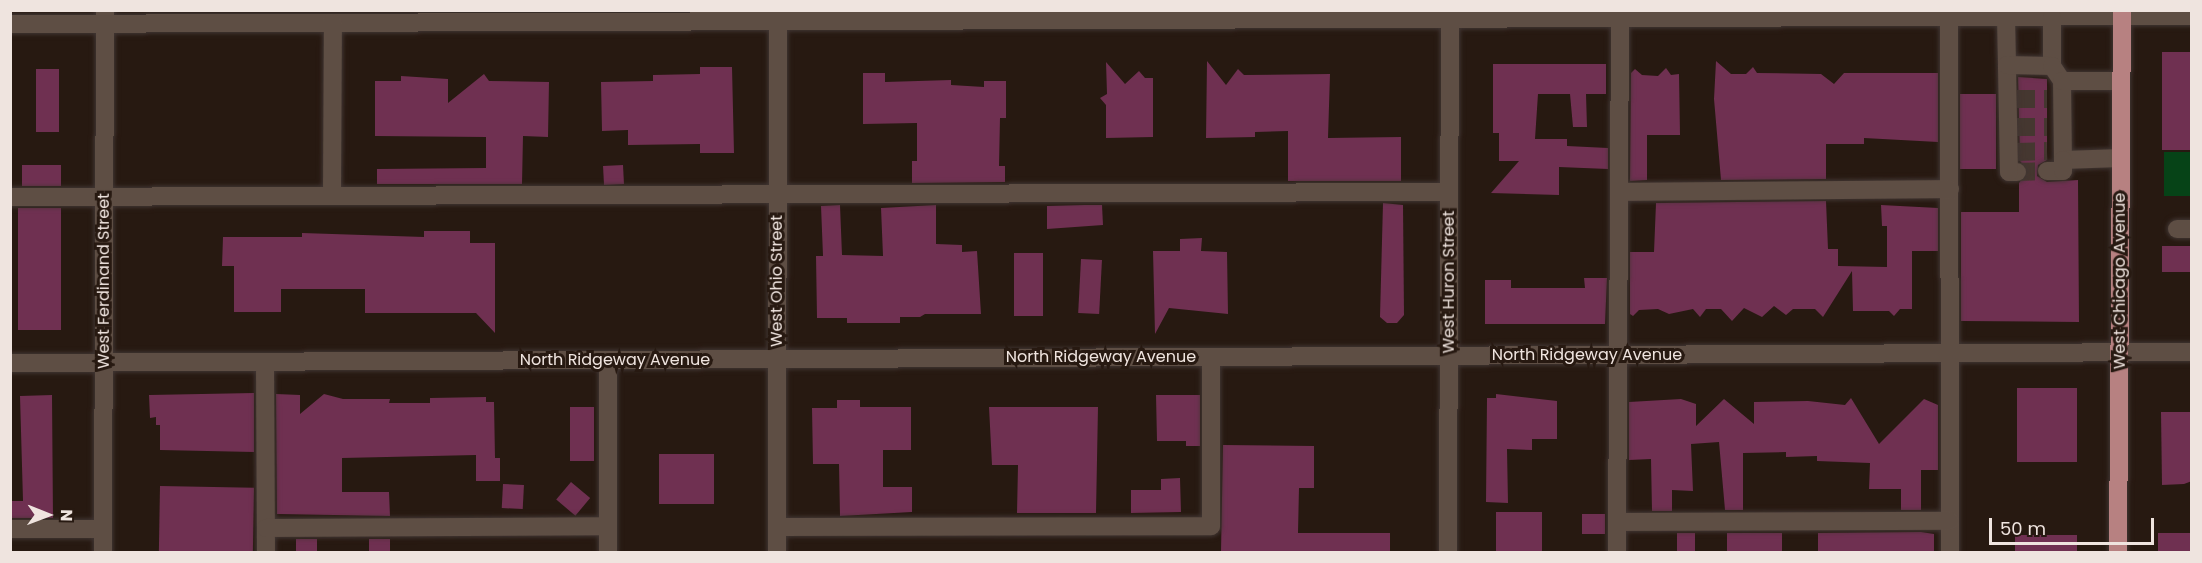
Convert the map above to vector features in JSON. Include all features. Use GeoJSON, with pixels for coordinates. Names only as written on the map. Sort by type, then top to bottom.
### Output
{"type":"FeatureCollection","features":[{"type":"Feature","properties":{"kind":"main road","name":"West Chicago Avenue"},"geometry":{"type":"LineString","coordinates":[[2118,552],[2122,13]]}},
{"type":"Feature","properties":{"kind":"street"},"geometry":{"type":"LineString","coordinates":[[10,24],[105,17],[333,22],[778,16],[1949,14],[2052,17],[2122,13],[2192,16]]}},
{"type":"Feature","properties":{"kind":"street"},"geometry":{"type":"LineString","coordinates":[[1617,552],[1620,14]]}},
{"type":"Feature","properties":{"kind":"street"},"geometry":{"type":"LineString","coordinates":[[1949,14],[1950,552]]}},
{"type":"Feature","properties":{"kind":"street","name":"West Huron Street"},"geometry":{"type":"LineString","coordinates":[[1448,552],[1450,15]]}},
{"type":"Feature","properties":{"kind":"street","name":"West Ohio Street"},"geometry":{"type":"LineString","coordinates":[[777,552],[778,16]]}},
{"type":"Feature","properties":{"kind":"street","name":"West Ferdinand Street"},"geometry":{"type":"LineString","coordinates":[[103,552],[105,17]]}},
{"type":"Feature","properties":{"kind":"street"},"geometry":{"type":"LineString","coordinates":[[2006,17],[2007,65],[2013,99],[2013,152],[2009,172],[2017,172]]}},
{"type":"Feature","properties":{"kind":"street"},"geometry":{"type":"LineString","coordinates":[[2047,171],[2063,171],[2058,154],[2055,127],[2054,99],[2057,74],[2052,17]]}},
{"type":"Feature","properties":{"kind":"street"},"geometry":{"type":"LineString","coordinates":[[332,196],[333,22]]}},
{"type":"Feature","properties":{"kind":"street"},"geometry":{"type":"LineString","coordinates":[[2007,65],[2057,74],[2121,81]]}},
{"type":"Feature","properties":{"kind":"street"},"geometry":{"type":"LineString","coordinates":[[2058,154],[2121,158]]}},
{"type":"Feature","properties":{"kind":"street"},"geometry":{"type":"LineString","coordinates":[[1619,192],[1950,189]]}},
{"type":"Feature","properties":{"kind":"street"},"geometry":{"type":"LineString","coordinates":[[10,197],[1449,192]]}},
{"type":"Feature","properties":{"kind":"street","name":"North Ridgeway Avenue"},"geometry":{"type":"LineString","coordinates":[[10,363],[2192,352]]}},
{"type":"Feature","properties":{"kind":"street"},"geometry":{"type":"LineString","coordinates":[[777,527],[1211,526],[1211,357]]}},
{"type":"Feature","properties":{"kind":"street"},"geometry":{"type":"LineString","coordinates":[[608,360],[608,552]]}},
{"type":"Feature","properties":{"kind":"street"},"geometry":{"type":"LineString","coordinates":[[265,362],[266,552]]}},
{"type":"Feature","properties":{"kind":"street"},"geometry":{"type":"LineString","coordinates":[[1617,522],[1950,521]]}},
{"type":"Feature","properties":{"kind":"street"},"geometry":{"type":"LineString","coordinates":[[266,528],[608,526]]}},
{"type":"Feature","properties":{"kind":"street"},"geometry":{"type":"LineString","coordinates":[[10,529],[103,529]]}},
{"type":"Feature","properties":{"kind":"green space"},"geometry":{"type":"Polygon","coordinates":[[[2164,152],[2191,152],[2191,196],[2164,196],[2164,152]]]}},
{"type":"Feature","properties":{"kind":"building"},"geometry":{"type":"Polygon","coordinates":[[[2162,52],[2192,52],[2192,150],[2162,150],[2162,52]]]}},
{"type":"Feature","properties":{"kind":"building"},"geometry":{"type":"Polygon","coordinates":[[[1207,61],[1226,85],[1238,69],[1244,75],[1330,74],[1328,138],[1401,137],[1401,181],[1288,181],[1288,131],[1255,132],[1255,137],[1206,138],[1207,61]]]}},
{"type":"Feature","properties":{"kind":"building"},"geometry":{"type":"Polygon","coordinates":[[[1716,61],[1731,74],[1746,74],[1753,67],[1757,73],[1821,74],[1834,84],[1844,73],[1938,73],[1938,142],[1864,138],[1864,144],[1826,144],[1826,179],[1721,180],[1714,99],[1716,61]]]}},
{"type":"Feature","properties":{"kind":"building"},"geometry":{"type":"Polygon","coordinates":[[[1106,62],[1125,84],[1139,71],[1145,78],[1153,78],[1153,137],[1106,138],[1106,105],[1100,98],[1107,94],[1106,62]]]}},
{"type":"Feature","properties":{"kind":"building"},"geometry":{"type":"Polygon","coordinates":[[[1493,64],[1606,64],[1606,94],[1586,94],[1587,127],[1573,127],[1570,94],[1538,94],[1535,139],[1567,139],[1567,146],[1608,148],[1608,169],[1559,167],[1559,195],[1491,193],[1519,161],[1499,161],[1499,133],[1493,133],[1493,64]]]}},
{"type":"Feature","properties":{"kind":"building"},"geometry":{"type":"Polygon","coordinates":[[[700,67],[732,67],[734,153],[700,153],[700,144],[628,145],[628,130],[602,131],[601,82],[653,81],[653,75],[700,74],[700,67]]]}},
{"type":"Feature","properties":{"kind":"building"},"geometry":{"type":"Polygon","coordinates":[[[1666,68],[1671,75],[1679,74],[1680,135],[1647,135],[1647,180],[1630,181],[1631,73],[1635,69],[1642,75],[1658,76],[1666,68]]]}},
{"type":"Feature","properties":{"kind":"building"},"geometry":{"type":"Polygon","coordinates":[[[36,69],[59,69],[59,132],[36,132],[36,69]]]}},
{"type":"Feature","properties":{"kind":"building"},"geometry":{"type":"Polygon","coordinates":[[[863,73],[885,73],[885,82],[951,80],[951,85],[984,87],[984,81],[1006,81],[1006,118],[1000,118],[999,166],[1005,166],[1005,182],[912,183],[912,161],[917,161],[917,123],[863,124],[863,73]]]}},
{"type":"Feature","properties":{"kind":"building"},"geometry":{"type":"Polygon","coordinates":[[[484,74],[489,81],[549,82],[548,137],[523,136],[522,184],[377,184],[377,169],[486,168],[486,137],[375,136],[375,81],[401,81],[401,76],[448,79],[448,103],[484,74]]]}},
{"type":"Feature","properties":{"kind":"building"},"geometry":{"type":"Polygon","coordinates":[[[2018,77],[2047,79],[2047,160],[2038,165],[2037,176],[2047,182],[2078,180],[2079,322],[1961,321],[1961,212],[2019,212],[2019,183],[2028,171],[2020,161],[2018,77]]]}},
{"type":"Feature","properties":{"kind":"building"},"geometry":{"type":"Polygon","coordinates":[[[1960,94],[1996,94],[1996,169],[1960,169],[1960,94]]]}},
{"type":"Feature","properties":{"kind":"building"},"geometry":{"type":"Polygon","coordinates":[[[22,165],[61,165],[61,186],[22,186],[22,165]]]}},
{"type":"Feature","properties":{"kind":"building"},"geometry":{"type":"Polygon","coordinates":[[[623,165],[624,184],[604,185],[603,166],[623,165]]]}},
{"type":"Feature","properties":{"kind":"building"},"geometry":{"type":"Polygon","coordinates":[[[1826,201],[1828,249],[1838,249],[1838,266],[1887,267],[1887,226],[1882,226],[1881,205],[1938,208],[1938,251],[1912,251],[1912,309],[1900,309],[1894,316],[1889,311],[1853,311],[1852,271],[1823,317],[1815,309],[1793,309],[1786,315],[1774,306],[1762,317],[1744,308],[1732,321],[1721,309],[1706,309],[1700,317],[1693,309],[1669,314],[1658,309],[1639,310],[1633,316],[1630,314],[1630,252],[1654,252],[1656,203],[1826,201]]]}},
{"type":"Feature","properties":{"kind":"building"},"geometry":{"type":"Polygon","coordinates":[[[1383,203],[1403,205],[1404,315],[1397,323],[1387,323],[1380,317],[1383,203]]]}},
{"type":"Feature","properties":{"kind":"building"},"geometry":{"type":"Polygon","coordinates":[[[840,205],[842,255],[883,256],[881,208],[936,205],[936,244],[962,245],[962,252],[977,251],[981,314],[925,314],[920,317],[900,317],[900,323],[847,323],[847,318],[817,318],[816,256],[823,256],[821,206],[840,205]]]}},
{"type":"Feature","properties":{"kind":"building"},"geometry":{"type":"Polygon","coordinates":[[[1102,205],[1103,225],[1047,229],[1047,206],[1102,205]]]}},
{"type":"Feature","properties":{"kind":"building"},"geometry":{"type":"Polygon","coordinates":[[[18,208],[61,208],[61,330],[18,330],[18,208]]]}},
{"type":"Feature","properties":{"kind":"building"},"geometry":{"type":"Polygon","coordinates":[[[424,231],[470,231],[470,243],[495,243],[495,333],[476,313],[365,313],[365,289],[281,289],[281,312],[234,312],[234,266],[222,266],[223,237],[302,237],[302,233],[424,237],[424,231]]]}},
{"type":"Feature","properties":{"kind":"building"},"geometry":{"type":"Polygon","coordinates":[[[1202,238],[1201,251],[1227,252],[1228,314],[1169,308],[1155,334],[1153,251],[1180,251],[1180,239],[1202,238]]]}},
{"type":"Feature","properties":{"kind":"building"},"geometry":{"type":"Polygon","coordinates":[[[2162,246],[2192,246],[2192,272],[2162,272],[2162,246]]]}},
{"type":"Feature","properties":{"kind":"building"},"geometry":{"type":"Polygon","coordinates":[[[1014,253],[1043,253],[1043,316],[1014,316],[1014,253]]]}},
{"type":"Feature","properties":{"kind":"building"},"geometry":{"type":"Polygon","coordinates":[[[1081,259],[1102,260],[1099,314],[1078,313],[1081,259]]]}},
{"type":"Feature","properties":{"kind":"building"},"geometry":{"type":"Polygon","coordinates":[[[1584,278],[1607,278],[1605,324],[1485,324],[1485,280],[1511,280],[1511,288],[1585,288],[1584,278]]]}},
{"type":"Feature","properties":{"kind":"building"},"geometry":{"type":"Polygon","coordinates":[[[2017,388],[2077,388],[2077,462],[2017,462],[2017,388]]]}},
{"type":"Feature","properties":{"kind":"building"},"geometry":{"type":"Polygon","coordinates":[[[254,393],[254,452],[160,450],[160,425],[156,425],[156,417],[150,418],[149,395],[254,393]]]}},
{"type":"Feature","properties":{"kind":"building"},"geometry":{"type":"Polygon","coordinates":[[[276,394],[300,395],[300,414],[324,394],[343,399],[390,399],[389,403],[430,403],[430,398],[486,397],[486,402],[494,402],[495,458],[500,458],[500,481],[476,481],[476,455],[342,458],[342,492],[389,492],[390,516],[277,514],[276,394]]]}},
{"type":"Feature","properties":{"kind":"building"},"geometry":{"type":"Polygon","coordinates":[[[1496,394],[1557,401],[1557,439],[1532,439],[1532,450],[1507,449],[1508,503],[1486,502],[1487,398],[1496,398],[1496,394]]]}},
{"type":"Feature","properties":{"kind":"building"},"geometry":{"type":"Polygon","coordinates":[[[52,395],[53,518],[11,518],[11,501],[23,501],[20,396],[52,395]]]}},
{"type":"Feature","properties":{"kind":"building"},"geometry":{"type":"Polygon","coordinates":[[[1156,395],[1200,395],[1200,446],[1186,446],[1186,441],[1157,441],[1156,395]]]}},
{"type":"Feature","properties":{"kind":"building"},"geometry":{"type":"Polygon","coordinates":[[[1851,398],[1879,444],[1924,399],[1938,405],[1938,470],[1921,470],[1921,510],[1901,510],[1901,489],[1869,489],[1870,463],[1817,461],[1817,456],[1786,457],[1786,452],[1743,453],[1743,510],[1725,510],[1719,442],[1691,444],[1693,491],[1672,490],[1672,511],[1652,511],[1651,459],[1629,460],[1629,402],[1681,399],[1696,404],[1696,426],[1724,399],[1754,424],[1754,402],[1808,401],[1845,405],[1851,398]]]}},
{"type":"Feature","properties":{"kind":"building"},"geometry":{"type":"Polygon","coordinates":[[[837,400],[860,400],[860,407],[911,407],[911,450],[883,450],[883,487],[912,487],[912,512],[840,516],[839,464],[813,464],[812,408],[837,408],[837,400]]]}},
{"type":"Feature","properties":{"kind":"building"},"geometry":{"type":"Polygon","coordinates":[[[570,407],[594,407],[594,461],[570,461],[570,407]]]}},
{"type":"Feature","properties":{"kind":"building"},"geometry":{"type":"Polygon","coordinates":[[[989,407],[1098,407],[1096,513],[1017,513],[1018,465],[992,465],[989,407]]]}},
{"type":"Feature","properties":{"kind":"building"},"geometry":{"type":"Polygon","coordinates":[[[2161,412],[2192,412],[2192,481],[2184,484],[2162,485],[2161,412]]]}},
{"type":"Feature","properties":{"kind":"building"},"geometry":{"type":"Polygon","coordinates":[[[1223,445],[1314,446],[1314,488],[1299,488],[1298,533],[1390,533],[1390,552],[1221,552],[1223,445]]]}},
{"type":"Feature","properties":{"kind":"building"},"geometry":{"type":"Polygon","coordinates":[[[659,454],[714,454],[714,504],[659,504],[659,454]]]}},
{"type":"Feature","properties":{"kind":"building"},"geometry":{"type":"Polygon","coordinates":[[[1180,478],[1181,512],[1131,513],[1131,490],[1161,490],[1161,479],[1180,478]]]}},
{"type":"Feature","properties":{"kind":"building"},"geometry":{"type":"Polygon","coordinates":[[[571,482],[590,498],[575,516],[556,500],[571,482]]]}},
{"type":"Feature","properties":{"kind":"building"},"geometry":{"type":"Polygon","coordinates":[[[503,484],[524,485],[523,509],[502,508],[503,484]]]}},
{"type":"Feature","properties":{"kind":"building"},"geometry":{"type":"Polygon","coordinates":[[[160,486],[254,488],[253,552],[159,552],[160,486]]]}},
{"type":"Feature","properties":{"kind":"building"},"geometry":{"type":"Polygon","coordinates":[[[1496,512],[1542,512],[1542,552],[1496,552],[1496,512]]]}},
{"type":"Feature","properties":{"kind":"building"},"geometry":{"type":"Polygon","coordinates":[[[1582,514],[1605,514],[1605,534],[1582,534],[1582,514]]]}},
{"type":"Feature","properties":{"kind":"building"},"geometry":{"type":"Polygon","coordinates":[[[1921,532],[1934,534],[1934,552],[1818,552],[1818,533],[1921,532]]]}},
{"type":"Feature","properties":{"kind":"building"},"geometry":{"type":"Polygon","coordinates":[[[1677,533],[1695,533],[1695,552],[1677,552],[1677,533]]]}},
{"type":"Feature","properties":{"kind":"building"},"geometry":{"type":"Polygon","coordinates":[[[1727,533],[1782,533],[1782,552],[1727,552],[1727,533]]]}},
{"type":"Feature","properties":{"kind":"building"},"geometry":{"type":"Polygon","coordinates":[[[2158,533],[2192,533],[2192,552],[2158,552],[2158,533]]]}},
{"type":"Feature","properties":{"kind":"building"},"geometry":{"type":"Polygon","coordinates":[[[2015,535],[2077,535],[2077,552],[2015,552],[2015,535]]]}},
{"type":"Feature","properties":{"kind":"building"},"geometry":{"type":"Polygon","coordinates":[[[296,539],[317,539],[317,552],[296,552],[296,539]]]}},
{"type":"Feature","properties":{"kind":"building"},"geometry":{"type":"Polygon","coordinates":[[[369,539],[390,539],[390,552],[369,552],[369,539]]]}},
{"type":"Feature","properties":{"kind":"tunnel"},"geometry":{"type":"LineString","coordinates":[[2017,99],[2047,99]]}},
{"type":"Feature","properties":{"kind":"tunnel"},"geometry":{"type":"LineString","coordinates":[[2017,127],[2047,127]]}},
{"type":"Feature","properties":{"kind":"tunnel"},"geometry":{"type":"LineString","coordinates":[[2017,152],[2047,151]]}},
{"type":"Feature","properties":{"kind":"tunnel"},"geometry":{"type":"LineString","coordinates":[[2017,172],[2047,171]]}}]}
